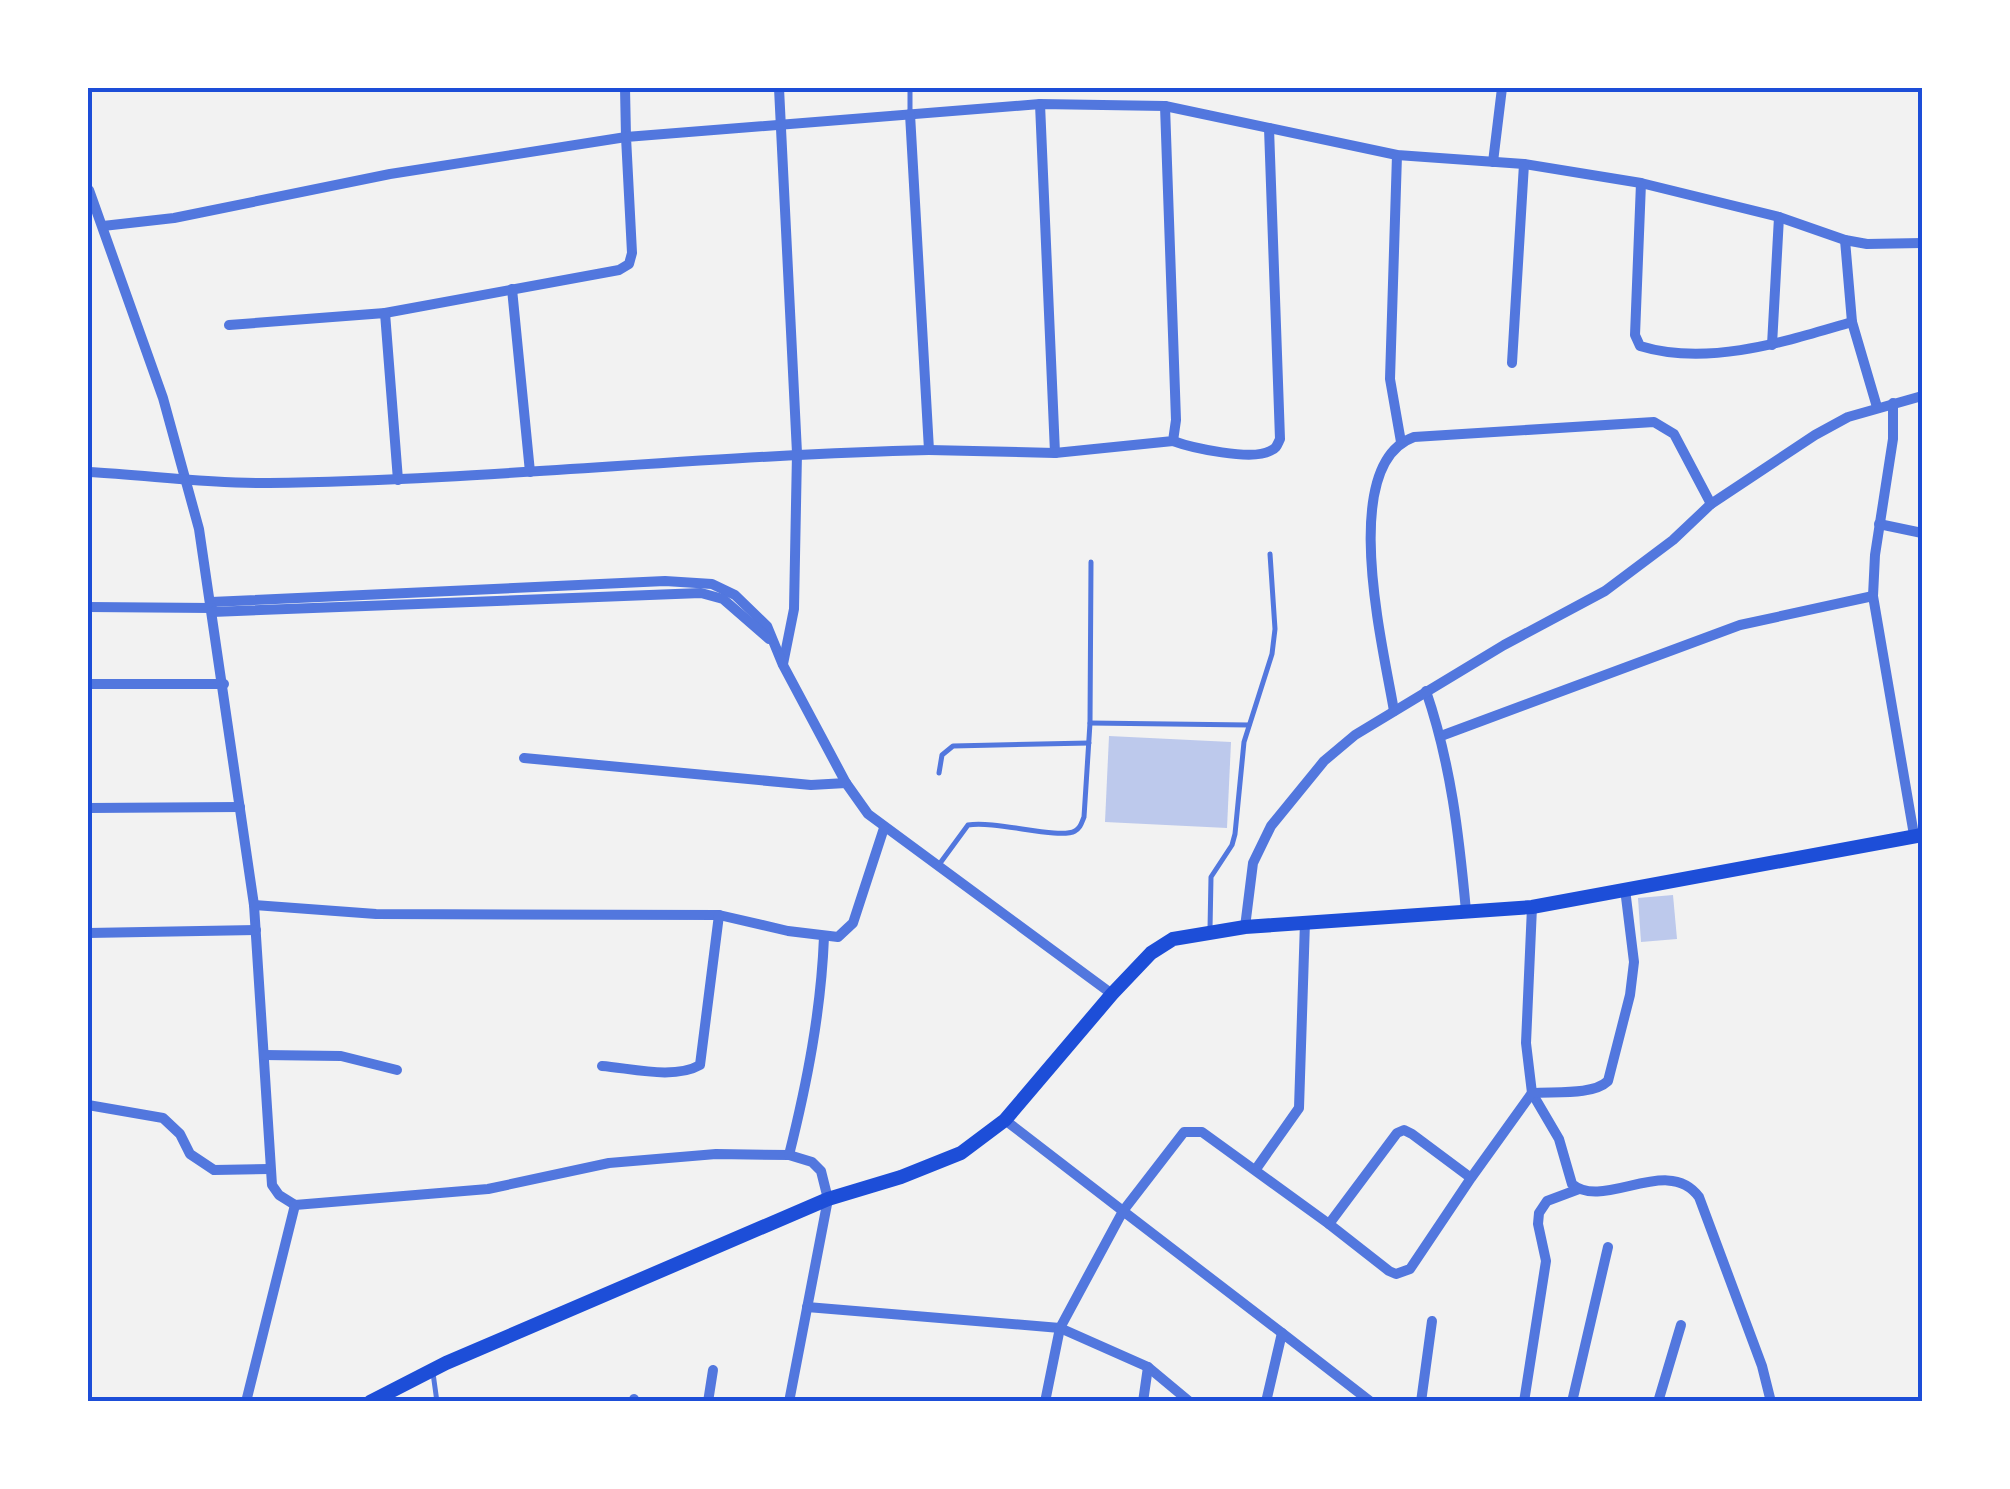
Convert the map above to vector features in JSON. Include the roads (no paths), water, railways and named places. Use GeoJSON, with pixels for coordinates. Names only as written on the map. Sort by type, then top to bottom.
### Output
{"type":"FeatureCollection","features":[{"type":"Feature","properties":{"kind":"main road"},"geometry":{"type":"LineString","coordinates":[[370,1402],[432,1370],[828,1198],[901,1177],[962,1153],[1004,1120],[1112,994],[1152,953],[1173,940],[1245,926],[1532,906],[1918,835]]}},
{"type":"Feature","properties":{"kind":"street"},"geometry":{"type":"LineString","coordinates":[[229,326],[385,313],[619,270],[628,264],[632,253],[625,88]]}},
{"type":"Feature","properties":{"kind":"street"},"geometry":{"type":"LineString","coordinates":[[779,88],[796,453],[794,608],[782,665]]}},
{"type":"Feature","properties":{"kind":"street"},"geometry":{"type":"LineString","coordinates":[[1494,162],[1502,88]]}},
{"type":"Feature","properties":{"kind":"street"},"geometry":{"type":"LineString","coordinates":[[103,226],[174,218],[390,174],[626,137],[1040,104],[1165,106],[1397,155],[1524,164],[1641,183],[1867,244],[1922,242]]}},
{"type":"Feature","properties":{"kind":"street"},"geometry":{"type":"LineString","coordinates":[[1040,104],[1055,452]]}},
{"type":"Feature","properties":{"kind":"street"},"geometry":{"type":"LineString","coordinates":[[1165,106],[1176,420],[1173,442]]}},
{"type":"Feature","properties":{"kind":"street"},"geometry":{"type":"LineString","coordinates":[[910,114],[928,450]]}},
{"type":"Feature","properties":{"kind":"street"},"geometry":{"type":"LineString","coordinates":[[88,472],[266,483],[398,480],[796,453],[1055,452],[1173,442],[1255,454],[1276,448],[1280,438],[1269,128]]}},
{"type":"Feature","properties":{"kind":"street"},"geometry":{"type":"LineString","coordinates":[[1397,155],[1390,379],[1400,442]]}},
{"type":"Feature","properties":{"kind":"street"},"geometry":{"type":"LineString","coordinates":[[1512,363],[1524,164]]}},
{"type":"Feature","properties":{"kind":"street"},"geometry":{"type":"LineString","coordinates":[[1641,183],[1635,335],[1640,346],[1727,352],[1772,345],[1852,322]]}},
{"type":"Feature","properties":{"kind":"street"},"geometry":{"type":"LineString","coordinates":[[89,190],[164,398],[199,530],[254,905],[272,1184],[279,1195],[295,1205],[488,1189],[609,1163],[716,1154],[789,1155],[812,1162],[821,1171],[828,1198],[789,1402]]}},
{"type":"Feature","properties":{"kind":"street"},"geometry":{"type":"LineString","coordinates":[[1772,345],[1779,218]]}},
{"type":"Feature","properties":{"kind":"street"},"geometry":{"type":"LineString","coordinates":[[1845,240],[1852,322],[1878,408]]}},
{"type":"Feature","properties":{"kind":"street"},"geometry":{"type":"LineString","coordinates":[[512,290],[530,472]]}},
{"type":"Feature","properties":{"kind":"street"},"geometry":{"type":"LineString","coordinates":[[385,313],[398,480]]}},
{"type":"Feature","properties":{"kind":"street"},"geometry":{"type":"LineString","coordinates":[[1245,926],[1253,862],[1271,826],[1324,761],[1355,735],[1605,591],[1673,540],[1711,504],[1814,435],[1848,417],[1922,396]]}},
{"type":"Feature","properties":{"kind":"street"},"geometry":{"type":"LineString","coordinates":[[1893,403],[1893,438],[1873,596],[1918,835]]}},
{"type":"Feature","properties":{"kind":"street"},"geometry":{"type":"LineString","coordinates":[[1394,710],[1374,590],[1370,519],[1373,492],[1400,442],[1414,437],[1654,422],[1674,434],[1711,504]]}},
{"type":"Feature","properties":{"kind":"street"},"geometry":{"type":"LineString","coordinates":[[1880,524],[1922,533]]}},
{"type":"Feature","properties":{"kind":"street"},"geometry":{"type":"LineString","coordinates":[[88,607],[211,607],[665,581],[712,584],[734,594],[767,626],[782,665],[846,784],[868,814],[1112,994]]}},
{"type":"Feature","properties":{"kind":"street"},"geometry":{"type":"LineString","coordinates":[[1442,736],[1740,626],[1873,596]]}},
{"type":"Feature","properties":{"kind":"street"},"geometry":{"type":"LineString","coordinates":[[88,684],[224,684]]}},
{"type":"Feature","properties":{"kind":"street"},"geometry":{"type":"LineString","coordinates":[[1426,692],[1442,736],[1452,785],[1466,911]]}},
{"type":"Feature","properties":{"kind":"street"},"geometry":{"type":"LineString","coordinates":[[524,758],[811,786],[846,784]]}},
{"type":"Feature","properties":{"kind":"street"},"geometry":{"type":"LineString","coordinates":[[88,808],[240,807]]}},
{"type":"Feature","properties":{"kind":"street"},"geometry":{"type":"LineString","coordinates":[[254,905],[376,914],[719,914],[838,937],[852,923],[884,828]]}},
{"type":"Feature","properties":{"kind":"street"},"geometry":{"type":"LineString","coordinates":[[1044,1402],[1060,1328],[1124,1211],[1184,1132],[1202,1132],[1389,1271],[1410,1269],[1532,1093],[1592,1088],[1608,1081],[1630,995],[1634,962],[1625,890]]}},
{"type":"Feature","properties":{"kind":"street"},"geometry":{"type":"LineString","coordinates":[[1532,906],[1526,1043],[1532,1093],[1559,1139],[1572,1184],[1587,1192],[1674,1181],[1692,1188],[1762,1366],[1771,1402]]}},
{"type":"Feature","properties":{"kind":"street"},"geometry":{"type":"LineString","coordinates":[[602,1066],[690,1071],[700,1065],[719,914]]}},
{"type":"Feature","properties":{"kind":"street"},"geometry":{"type":"LineString","coordinates":[[1256,1169],[1300,1108],[1305,922]]}},
{"type":"Feature","properties":{"kind":"street"},"geometry":{"type":"LineString","coordinates":[[88,934],[256,930]]}},
{"type":"Feature","properties":{"kind":"street"},"geometry":{"type":"LineString","coordinates":[[789,1155],[810,1066],[824,937]]}},
{"type":"Feature","properties":{"kind":"street"},"geometry":{"type":"LineString","coordinates":[[264,1055],[341,1056],[396,1070]]}},
{"type":"Feature","properties":{"kind":"street"},"geometry":{"type":"LineString","coordinates":[[88,1105],[163,1118],[180,1134],[190,1154],[214,1170],[269,1170]]}},
{"type":"Feature","properties":{"kind":"street"},"geometry":{"type":"LineString","coordinates":[[1004,1120],[1371,1402]]}},
{"type":"Feature","properties":{"kind":"street"},"geometry":{"type":"LineString","coordinates":[[1328,1224],[1397,1133],[1404,1130],[1471,1178]]}},
{"type":"Feature","properties":{"kind":"street"},"geometry":{"type":"LineString","coordinates":[[1524,1402],[1545,1274],[1538,1213],[1547,1200],[1579,1189]]}},
{"type":"Feature","properties":{"kind":"street"},"geometry":{"type":"LineString","coordinates":[[246,1402],[295,1205]]}},
{"type":"Feature","properties":{"kind":"street"},"geometry":{"type":"LineString","coordinates":[[1572,1402],[1608,1247]]}},
{"type":"Feature","properties":{"kind":"street"},"geometry":{"type":"LineString","coordinates":[[807,1308],[1060,1328],[1148,1367],[1190,1402]]}},
{"type":"Feature","properties":{"kind":"street"},"geometry":{"type":"LineString","coordinates":[[1422,1402],[1432,1320]]}},
{"type":"Feature","properties":{"kind":"street"},"geometry":{"type":"LineString","coordinates":[[1658,1402],[1681,1325]]}},
{"type":"Feature","properties":{"kind":"street"},"geometry":{"type":"LineString","coordinates":[[1266,1402],[1282,1333]]}},
{"type":"Feature","properties":{"kind":"street"},"geometry":{"type":"LineString","coordinates":[[1144,1402],[1148,1367]]}},
{"type":"Feature","properties":{"kind":"street"},"geometry":{"type":"LineString","coordinates":[[708,1402],[712,1370]]}},
{"type":"Feature","properties":{"kind":"lane"},"geometry":{"type":"LineString","coordinates":[[910,88],[910,114]]}},
{"type":"Feature","properties":{"kind":"lane"},"geometry":{"type":"LineString","coordinates":[[1210,930],[1211,877],[1232,845],[1249,724],[1272,654],[1270,554]]}},
{"type":"Feature","properties":{"kind":"lane"},"geometry":{"type":"LineString","coordinates":[[937,867],[968,825],[986,822],[1058,833],[1071,833],[1080,827],[1084,818],[1090,723],[1092,562]]}},
{"type":"Feature","properties":{"kind":"lane"},"geometry":{"type":"LineString","coordinates":[[1090,723],[1249,724]]}},
{"type":"Feature","properties":{"kind":"lane"},"geometry":{"type":"LineString","coordinates":[[939,774],[942,755],[953,746],[1089,742]]}},
{"type":"Feature","properties":{"kind":"lane"},"geometry":{"type":"LineString","coordinates":[[432,1370],[436,1402]]}}]}
